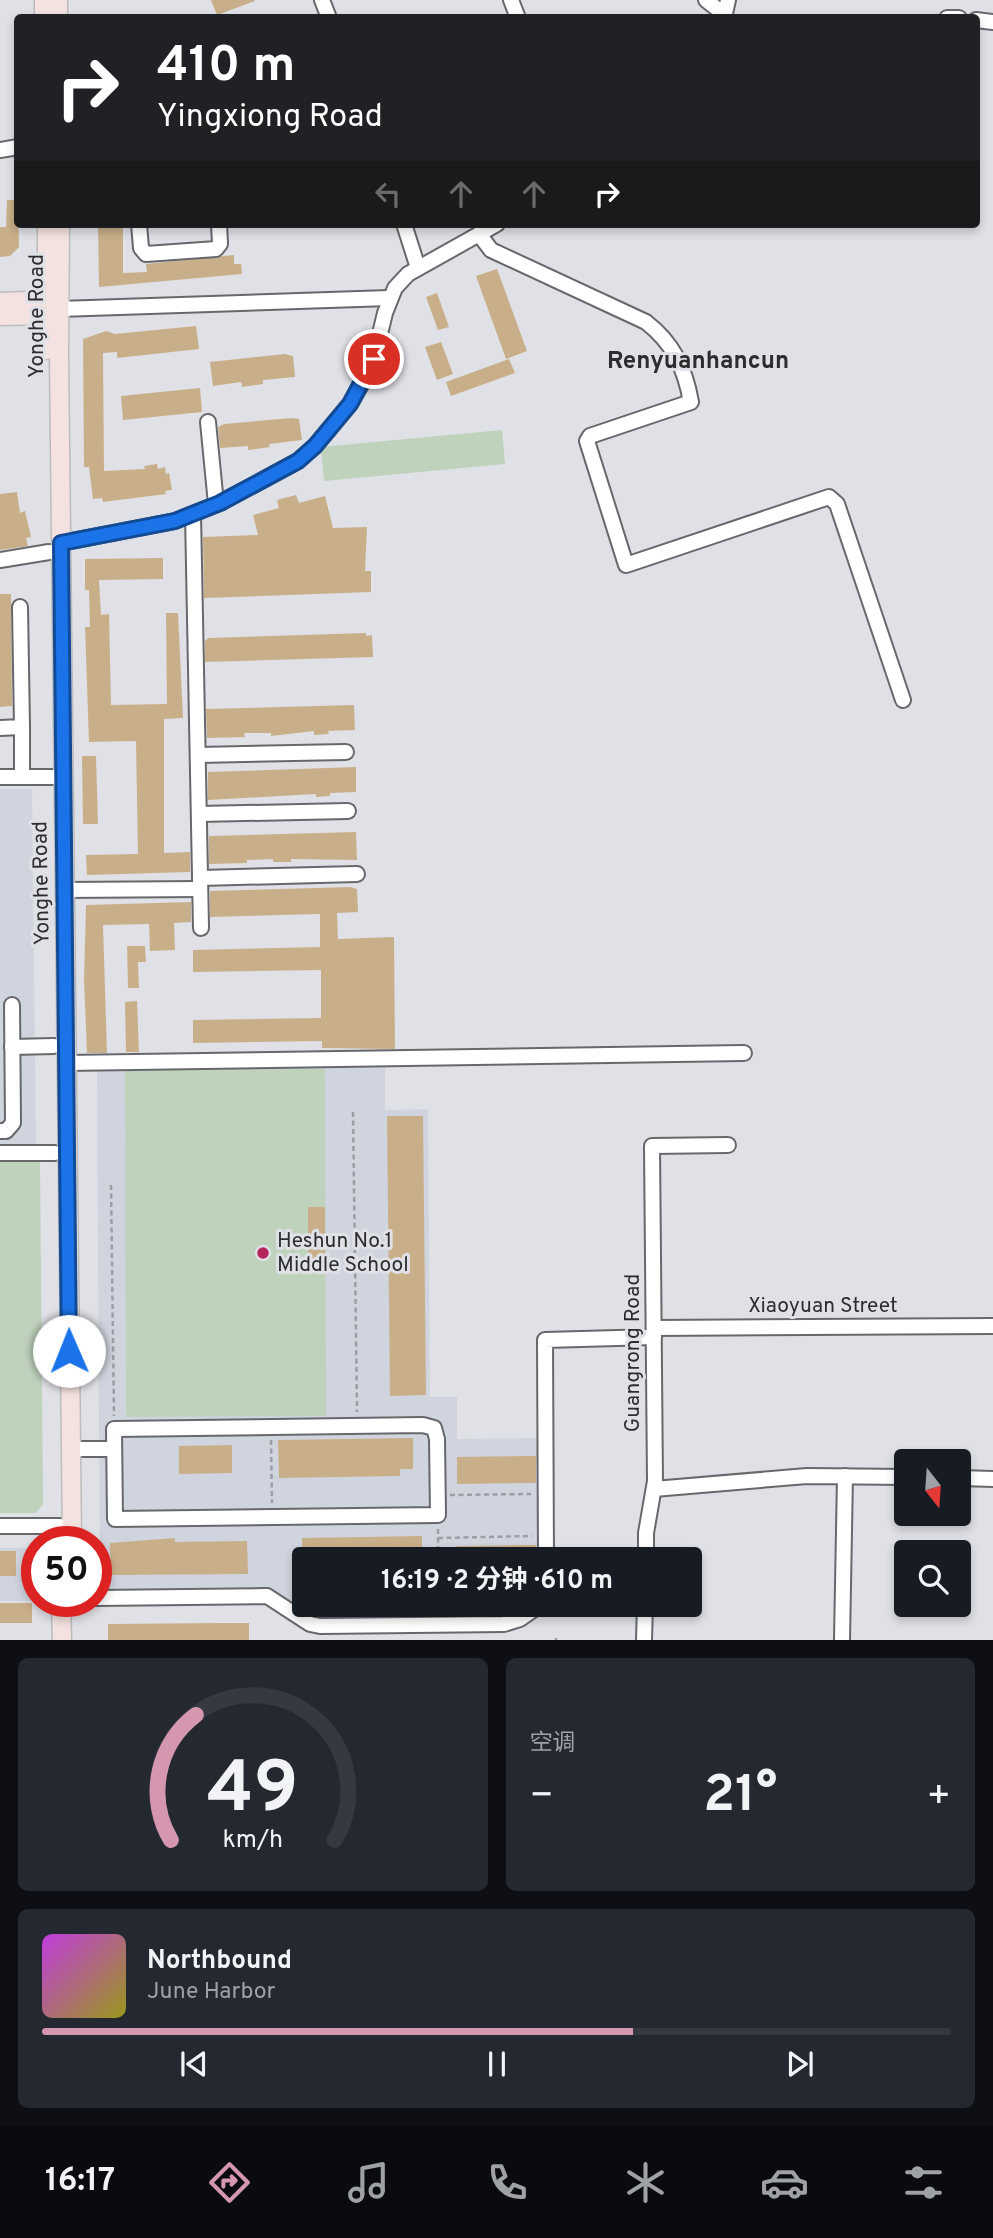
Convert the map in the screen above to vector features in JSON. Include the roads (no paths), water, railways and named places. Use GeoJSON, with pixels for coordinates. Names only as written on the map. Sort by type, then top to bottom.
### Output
{"type":"FeatureCollection","features":[{"type":"Feature","properties":{"kind":"main road","name":"Yonghe Road"},"geometry":{"type":"LineString","coordinates":[[47,228],[54,308]]}},
{"type":"Feature","properties":{"kind":"main road","name":"Yonghe Road"},"geometry":{"type":"LineString","coordinates":[[60,228],[54,308],[55,547],[51,777],[60,1526]]}},
{"type":"Feature","properties":{"kind":"main road"},"geometry":{"type":"LineString","coordinates":[[0,302],[54,308]]}},
{"type":"Feature","properties":{"kind":"main road"},"geometry":{"type":"LineString","coordinates":[[0,316],[54,308]]}},
{"type":"Feature","properties":{"kind":"main road","name":"Yonghe Road"},"geometry":{"type":"LineString","coordinates":[[55,547],[64,890],[72,1526]]}},
{"type":"Feature","properties":{"kind":"main road"},"geometry":{"type":"LineString","coordinates":[[61,1617],[62,1640]]}},
{"type":"Feature","properties":{"kind":"main road"},"geometry":{"type":"LineString","coordinates":[[73,1617],[74,1640]]}},
{"type":"Feature","properties":{"kind":"street"},"geometry":{"type":"LineString","coordinates":[[706,0],[726,11]]}},
{"type":"Feature","properties":{"kind":"street"},"geometry":{"type":"LineString","coordinates":[[139,228],[141,248],[146,254],[216,248],[220,244],[219,228]]}},
{"type":"Feature","properties":{"kind":"street"},"geometry":{"type":"LineString","coordinates":[[405,228],[418,268]]}},
{"type":"Feature","properties":{"kind":"street"},"geometry":{"type":"LineString","coordinates":[[0,559],[151,528],[216,504],[298,461],[350,404],[374,359],[389,298],[408,274],[490,228]]}},
{"type":"Feature","properties":{"kind":"street"},"geometry":{"type":"LineString","coordinates":[[479,234],[491,250],[646,322],[664,336],[675,350],[691,402],[590,436],[587,441],[626,565],[829,497],[837,504],[903,700]]}},
{"type":"Feature","properties":{"kind":"street"},"geometry":{"type":"LineString","coordinates":[[54,308],[389,298]]}},
{"type":"Feature","properties":{"kind":"street"},"geometry":{"type":"LineString","coordinates":[[208,422],[216,504]]}},
{"type":"Feature","properties":{"kind":"street"},"geometry":{"type":"LineString","coordinates":[[193,514],[201,929]]}},
{"type":"Feature","properties":{"kind":"street"},"geometry":{"type":"LineString","coordinates":[[20,607],[22,777]]}},
{"type":"Feature","properties":{"kind":"street"},"geometry":{"type":"LineString","coordinates":[[0,728],[22,727]]}},
{"type":"Feature","properties":{"kind":"street"},"geometry":{"type":"LineString","coordinates":[[198,755],[346,752]]}},
{"type":"Feature","properties":{"kind":"street"},"geometry":{"type":"LineString","coordinates":[[0,777],[51,777]]}},
{"type":"Feature","properties":{"kind":"street"},"geometry":{"type":"LineString","coordinates":[[199,814],[348,811]]}},
{"type":"Feature","properties":{"kind":"street"},"geometry":{"type":"LineString","coordinates":[[64,890],[357,874]]}},
{"type":"Feature","properties":{"kind":"street"},"geometry":{"type":"LineString","coordinates":[[0,1131],[6,1131],[13,1123],[12,1005]]}},
{"type":"Feature","properties":{"kind":"street"},"geometry":{"type":"LineString","coordinates":[[12,1047],[54,1046]]}},
{"type":"Feature","properties":{"kind":"street"},"geometry":{"type":"LineString","coordinates":[[66,1063],[744,1053]]}},
{"type":"Feature","properties":{"kind":"street","name":"Guangrong Road"},"geometry":{"type":"LineString","coordinates":[[647,1547],[654,1489],[652,1146],[728,1145]]}},
{"type":"Feature","properties":{"kind":"street"},"geometry":{"type":"LineString","coordinates":[[0,1153],[55,1153]]}},
{"type":"Feature","properties":{"kind":"street","name":"Xiaoyuan Street"},"geometry":{"type":"LineString","coordinates":[[546,1547],[545,1340],[654,1332],[993,1326]]}},
{"type":"Feature","properties":{"kind":"street"},"geometry":{"type":"LineString","coordinates":[[422,1425],[434,1428],[437,1439],[438,1515],[115,1519],[114,1449],[114,1429],[422,1425]]}},
{"type":"Feature","properties":{"kind":"street"},"geometry":{"type":"LineString","coordinates":[[70,1449],[114,1449]]}},
{"type":"Feature","properties":{"kind":"street"},"geometry":{"type":"LineString","coordinates":[[654,1489],[807,1476],[894,1477]]}},
{"type":"Feature","properties":{"kind":"street"},"geometry":{"type":"LineString","coordinates":[[842,1640],[845,1476]]}},
{"type":"Feature","properties":{"kind":"street"},"geometry":{"type":"LineString","coordinates":[[971,1478],[993,1479]]}},
{"type":"Feature","properties":{"kind":"street"},"geometry":{"type":"LineString","coordinates":[[0,1526],[21,1529]]}},
{"type":"Feature","properties":{"kind":"street"},"geometry":{"type":"LineString","coordinates":[[112,1598],[267,1595],[292,1612]]}},
{"type":"Feature","properties":{"kind":"street"},"geometry":{"type":"LineString","coordinates":[[300,1617],[310,1624],[320,1626],[504,1624],[523,1617]]}},
{"type":"Feature","properties":{"kind":"street"},"geometry":{"type":"LineString","coordinates":[[644,1640],[645,1617]]}},
{"type":"Feature","properties":{"kind":"place","name":"Heshun No.1 Middle School"},"geometry":{"type":"Point","coordinates":[263,1253]}},
{"type":"Feature","properties":{"kind":"district","name":"Renyuanhancun"},"geometry":{"type":"Point","coordinates":[698,362]}}]}
